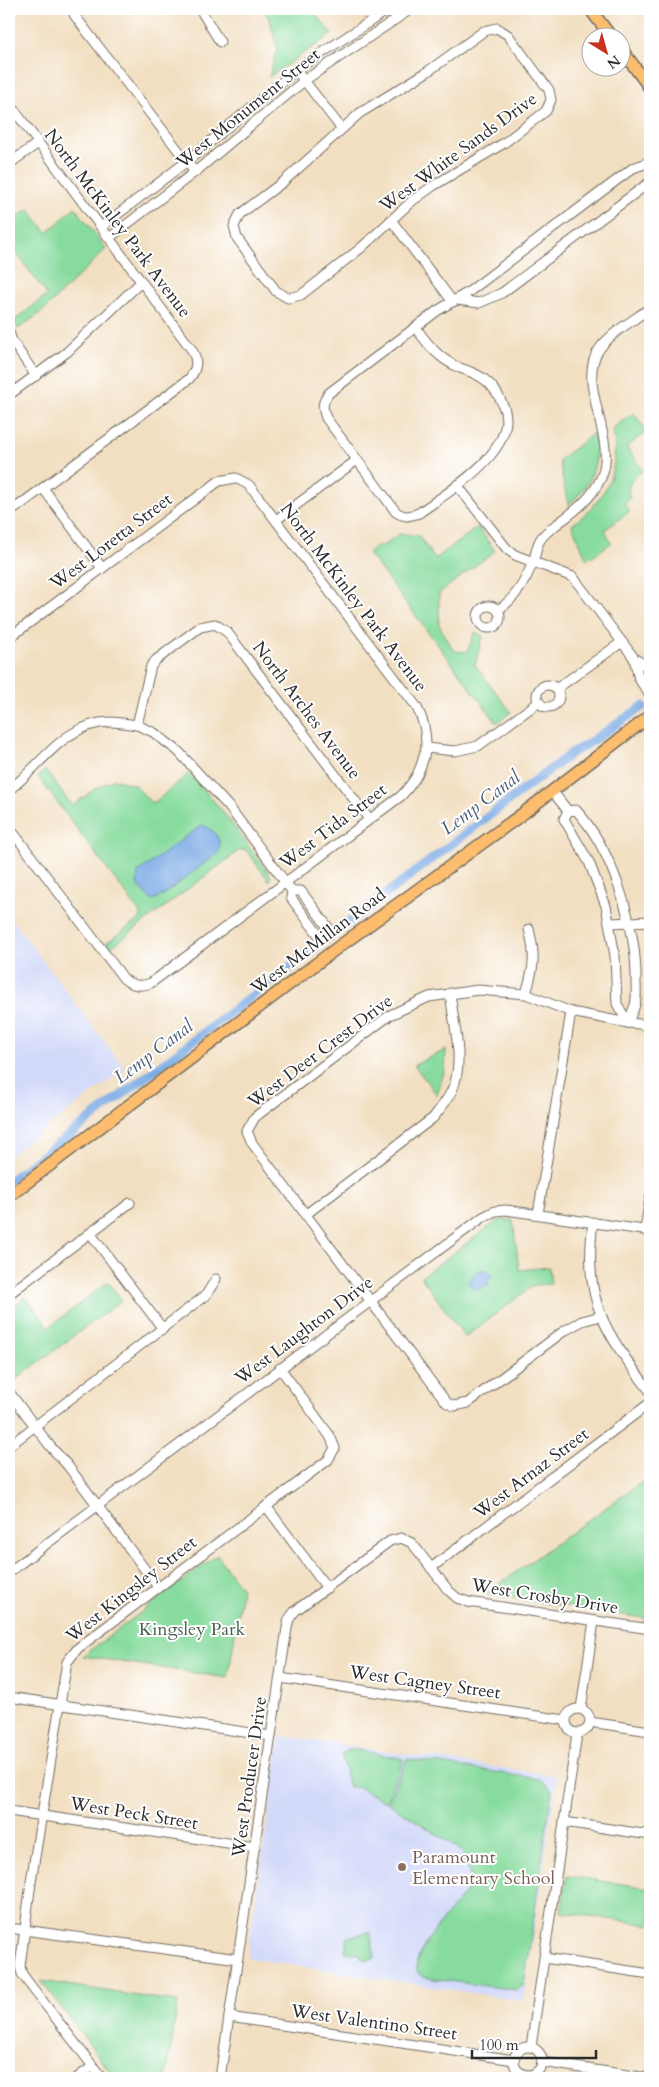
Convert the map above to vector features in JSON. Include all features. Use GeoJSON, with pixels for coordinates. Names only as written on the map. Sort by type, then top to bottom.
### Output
{"type":"FeatureCollection","features":[{"type":"Feature","properties":{"kind":"main road"},"geometry":{"type":"LineString","coordinates":[[590,9],[604,28]]}},
{"type":"Feature","properties":{"kind":"main road"},"geometry":{"type":"LineString","coordinates":[[632,64],[650,88]]}},
{"type":"Feature","properties":{"kind":"main road","name":"West McMillan Road"},"geometry":{"type":"LineString","coordinates":[[9,1196],[337,948],[553,792],[650,716]]}},
{"type":"Feature","properties":{"kind":"street"},"geometry":{"type":"LineString","coordinates":[[72,9],[75,16],[186,162],[196,172]]}},
{"type":"Feature","properties":{"kind":"street"},"geometry":{"type":"LineString","coordinates":[[200,9],[220,42]]}},
{"type":"Feature","properties":{"kind":"street"},"geometry":{"type":"LineString","coordinates":[[387,9],[392,22]]}},
{"type":"Feature","properties":{"kind":"street","name":"West Monument Street"},"geometry":{"type":"LineString","coordinates":[[101,227],[186,162],[296,70],[387,9]]}},
{"type":"Feature","properties":{"kind":"street","name":"West Monument Street"},"geometry":{"type":"LineString","coordinates":[[109,238],[196,172],[305,80],[411,9]]}},
{"type":"Feature","properties":{"kind":"street","name":"West White Sands Drive"},"geometry":{"type":"LineString","coordinates":[[492,28],[502,30],[508,35],[549,90],[551,102],[546,111],[504,143],[434,186],[391,220],[361,248],[301,295],[288,298],[276,291],[237,238],[234,226],[240,214],[283,182],[341,128],[381,98],[449,57],[484,31],[492,28]]}},
{"type":"Feature","properties":{"kind":"street"},"geometry":{"type":"LineString","coordinates":[[296,70],[341,128]]}},
{"type":"Feature","properties":{"kind":"street","name":"North McKinley Park Avenue"},"geometry":{"type":"LineString","coordinates":[[9,103],[192,350],[197,364],[195,372],[189,379],[43,488]]}},
{"type":"Feature","properties":{"kind":"street"},"geometry":{"type":"LineString","coordinates":[[9,164],[38,142]]}},
{"type":"Feature","properties":{"kind":"street"},"geometry":{"type":"LineString","coordinates":[[416,328],[433,351],[442,359],[478,375],[496,390],[504,407],[505,422],[502,437],[486,461],[419,513],[408,517],[396,512],[326,418],[322,406],[329,392],[438,311],[455,301],[605,188],[633,168],[650,162]]}},
{"type":"Feature","properties":{"kind":"street"},"geometry":{"type":"LineString","coordinates":[[391,220],[455,301],[479,303],[502,294],[650,182]]}},
{"type":"Feature","properties":{"kind":"street"},"geometry":{"type":"LineString","coordinates":[[9,395],[67,352],[140,282]]}},
{"type":"Feature","properties":{"kind":"street"},"geometry":{"type":"LineString","coordinates":[[498,610],[519,592],[545,533],[580,507],[602,477],[605,450],[592,378],[595,356],[604,342],[650,308]]}},
{"type":"Feature","properties":{"kind":"street"},"geometry":{"type":"LineString","coordinates":[[9,332],[12,341],[36,376]]}},
{"type":"Feature","properties":{"kind":"street"},"geometry":{"type":"LineString","coordinates":[[276,520],[357,460]]}},
{"type":"Feature","properties":{"kind":"street","name":"North McKinley Park Avenue"},"geometry":{"type":"LineString","coordinates":[[236,478],[249,485],[416,706],[422,716],[426,732],[426,748]]}},
{"type":"Feature","properties":{"kind":"street","name":"West Loretta Street"},"geometry":{"type":"LineString","coordinates":[[9,638],[219,481],[236,478]]}},
{"type":"Feature","properties":{"kind":"street"},"geometry":{"type":"LineString","coordinates":[[457,485],[507,549],[515,555],[572,577],[634,658],[646,666],[650,672]]}},
{"type":"Feature","properties":{"kind":"street"},"geometry":{"type":"LineString","coordinates":[[9,513],[43,488],[102,568]]}},
{"type":"Feature","properties":{"kind":"street","name":"North Arches Avenue"},"geometry":{"type":"LineString","coordinates":[[137,725],[152,666],[156,660],[200,627],[215,624],[227,632],[369,819]]}},
{"type":"Feature","properties":{"kind":"street"},"geometry":{"type":"LineString","coordinates":[[556,689],[622,642]]}},
{"type":"Feature","properties":{"kind":"street"},"geometry":{"type":"LineString","coordinates":[[634,658],[639,679],[650,695]]}},
{"type":"Feature","properties":{"kind":"street"},"geometry":{"type":"LineString","coordinates":[[550,685],[556,689],[559,695],[554,705],[544,706],[539,702],[537,695],[543,686],[550,685]]}},
{"type":"Feature","properties":{"kind":"street"},"geometry":{"type":"LineString","coordinates":[[426,748],[455,752],[478,746],[539,702]]}},
{"type":"Feature","properties":{"kind":"street"},"geometry":{"type":"LineString","coordinates":[[9,790],[25,777],[51,750],[77,731],[110,722],[137,725],[153,732],[178,751],[229,807],[292,890],[301,891],[331,931],[327,936],[337,948]]}},
{"type":"Feature","properties":{"kind":"street","name":"West Tida Street"},"geometry":{"type":"LineString","coordinates":[[9,827],[124,979],[143,986],[151,983],[401,796],[415,780],[423,764],[426,748]]}},
{"type":"Feature","properties":{"kind":"street"},"geometry":{"type":"LineString","coordinates":[[553,792],[568,811]]}},
{"type":"Feature","properties":{"kind":"street"},"geometry":{"type":"LineString","coordinates":[[568,811],[576,810],[586,821],[609,862],[618,884],[629,922],[636,974],[635,1004],[628,1023]]}},
{"type":"Feature","properties":{"kind":"street"},"geometry":{"type":"LineString","coordinates":[[568,811],[564,818],[592,869],[611,923],[615,956],[617,1004],[628,1023]]}},
{"type":"Feature","properties":{"kind":"street"},"geometry":{"type":"LineString","coordinates":[[611,923],[650,922]]}},
{"type":"Feature","properties":{"kind":"street"},"geometry":{"type":"LineString","coordinates":[[526,994],[534,966],[533,946],[529,929]]}},
{"type":"Feature","properties":{"kind":"street","name":"West Deer Crest Drive"},"geometry":{"type":"LineString","coordinates":[[305,1214],[252,1143],[247,1131],[255,1117],[390,1015],[411,1004],[450,993],[478,990],[526,994],[571,1012],[628,1023],[650,1025]]}},
{"type":"Feature","properties":{"kind":"street"},"geometry":{"type":"LineString","coordinates":[[450,993],[457,1064],[454,1084],[445,1102],[433,1118],[305,1214],[442,1398],[454,1406],[468,1403],[564,1330],[582,1321],[601,1316]]}},
{"type":"Feature","properties":{"kind":"street"},"geometry":{"type":"LineString","coordinates":[[538,1214],[571,1012]]}},
{"type":"Feature","properties":{"kind":"street"},"geometry":{"type":"LineString","coordinates":[[648,1230],[650,1198]]}},
{"type":"Feature","properties":{"kind":"street"},"geometry":{"type":"LineString","coordinates":[[9,1294],[130,1204]]}},
{"type":"Feature","properties":{"kind":"street","name":"West Laughton Drive"},"geometry":{"type":"LineString","coordinates":[[9,1572],[280,1368],[489,1214],[495,1211],[506,1210],[648,1230]]}},
{"type":"Feature","properties":{"kind":"street"},"geometry":{"type":"LineString","coordinates":[[593,1222],[589,1252],[591,1280],[597,1306],[610,1336],[650,1391]]}},
{"type":"Feature","properties":{"kind":"street"},"geometry":{"type":"LineString","coordinates":[[90,1233],[163,1329]]}},
{"type":"Feature","properties":{"kind":"street"},"geometry":{"type":"LineString","coordinates":[[9,1446],[206,1295],[216,1279]]}},
{"type":"Feature","properties":{"kind":"street","name":"West Kingsley Street"},"geometry":{"type":"LineString","coordinates":[[102,2078],[22,1974],[20,1966],[32,1875],[43,1816],[58,1704],[66,1662],[78,1648],[328,1460],[335,1448],[330,1436],[280,1368]]}},
{"type":"Feature","properties":{"kind":"street"},"geometry":{"type":"LineString","coordinates":[[9,1392],[98,1505],[158,1587]]}},
{"type":"Feature","properties":{"kind":"street","name":"West Arnaz Street"},"geometry":{"type":"LineString","coordinates":[[431,1568],[650,1403]]}},
{"type":"Feature","properties":{"kind":"street"},"geometry":{"type":"LineString","coordinates":[[266,1506],[327,1588]]}},
{"type":"Feature","properties":{"kind":"street","name":"West Crosby Drive"},"geometry":{"type":"LineString","coordinates":[[401,1538],[412,1543],[448,1590],[457,1598],[468,1602],[650,1629]]}},
{"type":"Feature","properties":{"kind":"street","name":"West Producer Drive"},"geometry":{"type":"LineString","coordinates":[[220,2078],[289,1619],[295,1611],[390,1541],[401,1538]]}},
{"type":"Feature","properties":{"kind":"street"},"geometry":{"type":"LineString","coordinates":[[581,1709],[594,1621]]}},
{"type":"Feature","properties":{"kind":"street","name":"West Cagney Street"},"geometry":{"type":"LineString","coordinates":[[280,1678],[565,1720]]}},
{"type":"Feature","properties":{"kind":"street"},"geometry":{"type":"LineString","coordinates":[[9,1697],[271,1736]]}},
{"type":"Feature","properties":{"kind":"street"},"geometry":{"type":"LineString","coordinates":[[581,1709],[587,1713],[590,1722],[586,1731],[577,1734],[568,1729],[565,1720],[570,1712],[581,1709]]}},
{"type":"Feature","properties":{"kind":"street"},"geometry":{"type":"LineString","coordinates":[[590,1722],[650,1731]]}},
{"type":"Feature","properties":{"kind":"street"},"geometry":{"type":"LineString","coordinates":[[531,2047],[577,1734]]}},
{"type":"Feature","properties":{"kind":"street","name":"West Peck Street"},"geometry":{"type":"LineString","coordinates":[[9,1810],[255,1847]]}},
{"type":"Feature","properties":{"kind":"street"},"geometry":{"type":"LineString","coordinates":[[564,1822],[650,1835]]}},
{"type":"Feature","properties":{"kind":"street"},"geometry":{"type":"LineString","coordinates":[[9,1928],[238,1959]]}},
{"type":"Feature","properties":{"kind":"street"},"geometry":{"type":"LineString","coordinates":[[544,1958],[650,1974]]}},
{"type":"Feature","properties":{"kind":"street","name":"West Valentino Street"},"geometry":{"type":"LineString","coordinates":[[229,2017],[514,2060]]}},
{"type":"Feature","properties":{"kind":"street"},"geometry":{"type":"LineString","coordinates":[[531,2047],[539,2052],[542,2062],[537,2072],[527,2076],[517,2070],[514,2060],[519,2050],[531,2047]]}},
{"type":"Feature","properties":{"kind":"street"},"geometry":{"type":"LineString","coordinates":[[542,2062],[647,2078]]}},
{"type":"Feature","properties":{"kind":"street"},"geometry":{"type":"LineString","coordinates":[[77,2078],[93,2066]]}},
{"type":"Feature","properties":{"kind":"shaded area"},"geometry":{"type":"Polygon","coordinates":[[[9,916],[125,1069],[9,1156],[9,916]]]}},
{"type":"Feature","properties":{"kind":"shaded area","name":"Paramount Elementary School"},"geometry":{"type":"Polygon","coordinates":[[[280,1736],[557,1776],[523,2001],[247,1958],[280,1736]]]}},
{"type":"Feature","properties":{"kind":"green space"},"geometry":{"type":"Polygon","coordinates":[[[262,9],[311,9],[332,34],[269,77],[277,49],[270,19],[262,9]]]}},
{"type":"Feature","properties":{"kind":"green space"},"geometry":{"type":"Polygon","coordinates":[[[75,207],[106,249],[43,311],[18,329],[14,321],[47,295],[9,243],[9,223],[29,209],[47,233],[75,207]]]}},
{"type":"Feature","properties":{"kind":"green space"},"geometry":{"type":"Polygon","coordinates":[[[634,413],[647,432],[626,447],[643,470],[633,479],[629,486],[630,499],[624,503],[630,511],[605,530],[611,543],[587,560],[572,525],[594,505],[602,494],[612,471],[615,444],[613,428],[634,413]]]}},
{"type":"Feature","properties":{"kind":"green space"},"geometry":{"type":"Polygon","coordinates":[[[594,433],[596,454],[592,473],[583,490],[568,505],[559,460],[594,433]]]}},
{"type":"Feature","properties":{"kind":"green space"},"geometry":{"type":"Polygon","coordinates":[[[478,527],[495,551],[439,593],[439,625],[454,651],[467,652],[475,632],[483,636],[475,665],[511,712],[497,723],[368,553],[379,545],[381,547],[399,534],[418,535],[435,559],[478,527]]]}},
{"type":"Feature","properties":{"kind":"green space"},"geometry":{"type":"Polygon","coordinates":[[[45,770],[72,806],[96,788],[115,779],[135,785],[150,802],[155,802],[189,773],[224,813],[271,876],[269,881],[246,850],[240,850],[110,948],[106,943],[140,919],[141,914],[38,777],[45,770]]]}},
{"type":"Feature","properties":{"kind":"green space"},"geometry":{"type":"Polygon","coordinates":[[[446,1050],[445,1069],[437,1095],[414,1065],[446,1050]]]}},
{"type":"Feature","properties":{"kind":"green space"},"geometry":{"type":"Polygon","coordinates":[[[513,1220],[519,1270],[549,1267],[551,1284],[534,1285],[465,1337],[421,1277],[497,1221],[513,1220]]]}},
{"type":"Feature","properties":{"kind":"green space"},"geometry":{"type":"Polygon","coordinates":[[[108,1282],[122,1300],[15,1380],[9,1371],[9,1310],[26,1297],[49,1327],[108,1282]]]}},
{"type":"Feature","properties":{"kind":"green space"},"geometry":{"type":"Polygon","coordinates":[[[649,1477],[650,1619],[485,1594],[649,1477]]]}},
{"type":"Feature","properties":{"kind":"green space","name":"Kingsley Park"},"geometry":{"type":"Polygon","coordinates":[[[217,1555],[242,1589],[228,1678],[83,1656],[217,1555]]]}},
{"type":"Feature","properties":{"kind":"green space"},"geometry":{"type":"Polygon","coordinates":[[[352,1749],[404,1759],[386,1802],[358,1787],[349,1787],[341,1754],[352,1749]]]}},
{"type":"Feature","properties":{"kind":"green space"},"geometry":{"type":"Polygon","coordinates":[[[407,1759],[540,1779],[552,1790],[524,1985],[516,1990],[427,1978],[418,1972],[417,1962],[422,1949],[468,1888],[470,1878],[466,1861],[458,1848],[388,1803],[407,1759]]]}},
{"type":"Feature","properties":{"kind":"green space"},"geometry":{"type":"Polygon","coordinates":[[[567,1876],[650,1888],[650,1925],[561,1912],[567,1876]]]}},
{"type":"Feature","properties":{"kind":"green space"},"geometry":{"type":"Polygon","coordinates":[[[370,1932],[375,1958],[366,1960],[361,1958],[360,1954],[345,1952],[348,1937],[370,1932]]]}},
{"type":"Feature","properties":{"kind":"green space"},"geometry":{"type":"Polygon","coordinates":[[[41,1981],[178,2002],[166,2078],[115,2078],[41,1981]]]}},
{"type":"Feature","properties":{"kind":"water"},"geometry":{"type":"Polygon","coordinates":[[[202,825],[214,832],[219,839],[220,848],[218,853],[159,898],[151,900],[137,884],[138,872],[202,825]]]}},
{"type":"Feature","properties":{"kind":"water"},"geometry":{"type":"Polygon","coordinates":[[[486,1269],[492,1276],[488,1281],[488,1286],[474,1290],[468,1283],[476,1272],[486,1269]]]}},
{"type":"Feature","properties":{"kind":"waterway","name":"Lemp Canal"},"geometry":{"type":"LineString","coordinates":[[340,929],[573,752],[643,706]]}},
{"type":"Feature","properties":{"kind":"waterway","name":"Lemp Canal"},"geometry":{"type":"LineString","coordinates":[[9,1181],[316,947]]}},
{"type":"Feature","properties":{"kind":"place","name":"Paramount Elementary School"},"geometry":{"type":"Point","coordinates":[402,1867]}}]}
